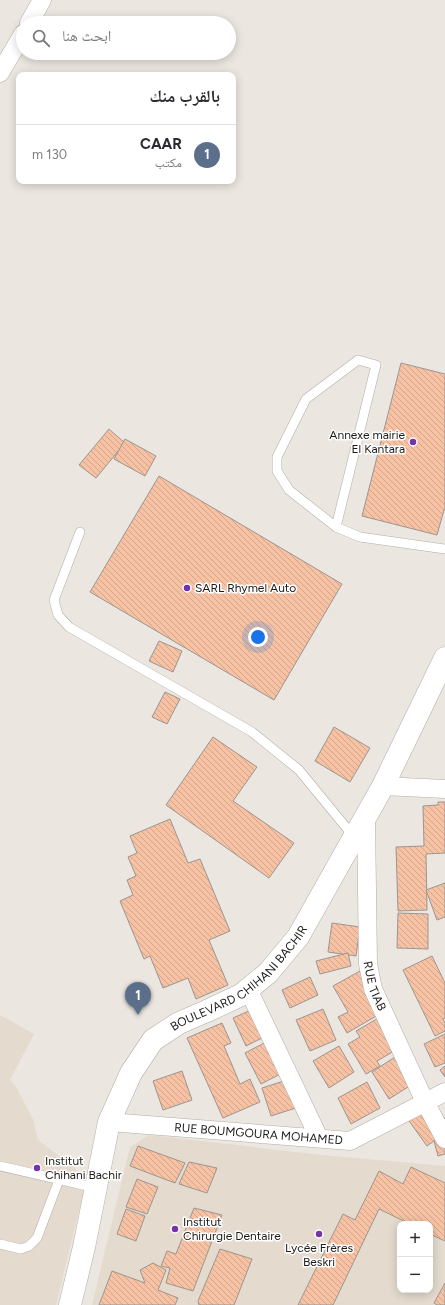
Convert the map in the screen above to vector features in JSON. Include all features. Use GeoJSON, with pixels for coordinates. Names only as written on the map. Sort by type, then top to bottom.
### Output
{"type":"FeatureCollection","features":[{"type":"Feature","properties":{"kind":"main road","name":"BOULEVARD CHIHANI BACHIR"},"geometry":{"type":"LineString","coordinates":[[70,1305],[84,1247],[109,1122],[131,1073],[153,1040],[179,1023],[234,998],[248,989],[268,973],[298,938],[383,786],[445,658]]}},
{"type":"Feature","properties":{"kind":"street"},"geometry":{"type":"LineString","coordinates":[[33,16],[42,0]]}},
{"type":"Feature","properties":{"kind":"street"},"geometry":{"type":"LineString","coordinates":[[0,73],[16,46]]}},
{"type":"Feature","properties":{"kind":"street"},"geometry":{"type":"LineString","coordinates":[[383,786],[445,789]]}},
{"type":"Feature","properties":{"kind":"street","name":"RUE TIAB"},"geometry":{"type":"LineString","coordinates":[[366,817],[368,964],[373,989],[425,1102],[445,1139]]}},
{"type":"Feature","properties":{"kind":"street"},"geometry":{"type":"LineString","coordinates":[[248,989],[319,1138]]}},
{"type":"Feature","properties":{"kind":"street","name":"RUE BOUMGOURA MOHAMED"},"geometry":{"type":"LineString","coordinates":[[109,1122],[350,1141],[445,1092]]}},
{"type":"Feature","properties":{"kind":"lane"},"geometry":{"type":"LineString","coordinates":[[336,527],[376,365],[358,360],[306,399],[277,457],[277,471],[289,490],[336,527],[360,537],[445,549]]}},
{"type":"Feature","properties":{"kind":"lane"},"geometry":{"type":"LineString","coordinates":[[80,532],[54,600],[58,615],[69,627],[252,732],[299,770],[355,838]]}},
{"type":"Feature","properties":{"kind":"lane"},"geometry":{"type":"LineString","coordinates":[[0,1166],[96,1188]]}},
{"type":"Feature","properties":{"kind":"lane"},"geometry":{"type":"LineString","coordinates":[[0,1244],[21,1249],[29,1246],[37,1238],[59,1180]]}},
{"type":"Feature","properties":{"kind":"shaded area","name":"Institut Chihani Bachir"},"geometry":{"type":"Polygon","coordinates":[[[0,1015],[34,1034],[10,1080],[16,1087],[33,1119],[38,1140],[87,1178],[56,1305],[0,1305],[0,1015]]]}},
{"type":"Feature","properties":{"kind":"shaded area"},"geometry":{"type":"Polygon","coordinates":[[[149,1135],[322,1155],[445,1166],[445,1305],[92,1305],[130,1147],[149,1135]]]}},
{"type":"Feature","properties":{"kind":"building","name":"Annexe mairie El Kantara"},"geometry":{"type":"Polygon","coordinates":[[[401,363],[445,374],[445,510],[437,535],[362,516],[401,363]]]}},
{"type":"Feature","properties":{"kind":"building"},"geometry":{"type":"Polygon","coordinates":[[[109,429],[125,443],[96,478],[79,465],[109,429]]]}},
{"type":"Feature","properties":{"kind":"building"},"geometry":{"type":"Polygon","coordinates":[[[125,439],[156,456],[145,476],[114,459],[125,439]]]}},
{"type":"Feature","properties":{"kind":"building"},"geometry":{"type":"Polygon","coordinates":[[[159,476],[342,584],[274,700],[90,592],[159,476]]]}},
{"type":"Feature","properties":{"kind":"building"},"geometry":{"type":"Polygon","coordinates":[[[159,641],[182,651],[173,672],[149,661],[159,641]]]}},
{"type":"Feature","properties":{"kind":"building"},"geometry":{"type":"Polygon","coordinates":[[[165,692],[180,699],[167,724],[152,717],[165,692]]]}},
{"type":"Feature","properties":{"kind":"building"},"geometry":{"type":"Polygon","coordinates":[[[334,727],[370,748],[350,782],[315,761],[334,727]]]}},
{"type":"Feature","properties":{"kind":"building"},"geometry":{"type":"Polygon","coordinates":[[[213,737],[257,767],[233,801],[294,843],[269,878],[166,805],[213,737]]]}},
{"type":"Feature","properties":{"kind":"building"},"geometry":{"type":"Polygon","coordinates":[[[438,802],[445,802],[445,853],[426,854],[427,910],[398,911],[396,847],[424,846],[423,806],[438,805],[438,802]]]}},
{"type":"Feature","properties":{"kind":"building"},"geometry":{"type":"Polygon","coordinates":[[[170,819],[188,863],[200,859],[230,931],[209,940],[228,985],[196,999],[188,978],[163,988],[150,956],[144,959],[120,901],[133,895],[127,880],[136,876],[128,857],[137,853],[130,836],[170,819]]]}},
{"type":"Feature","properties":{"kind":"building"},"geometry":{"type":"Polygon","coordinates":[[[445,883],[445,917],[437,920],[426,890],[445,883]]]}},
{"type":"Feature","properties":{"kind":"building"},"geometry":{"type":"Polygon","coordinates":[[[398,913],[428,914],[428,949],[397,948],[398,913]]]}},
{"type":"Feature","properties":{"kind":"building"},"geometry":{"type":"Polygon","coordinates":[[[332,923],[360,927],[356,956],[328,952],[332,923]]]}},
{"type":"Feature","properties":{"kind":"building"},"geometry":{"type":"Polygon","coordinates":[[[348,953],[351,966],[320,974],[316,961],[348,953]]]}},
{"type":"Feature","properties":{"kind":"building"},"geometry":{"type":"Polygon","coordinates":[[[432,956],[445,983],[445,1018],[443,1019],[445,1023],[445,1031],[435,1036],[403,970],[432,956]]]}},
{"type":"Feature","properties":{"kind":"building"},"geometry":{"type":"Polygon","coordinates":[[[369,966],[385,1011],[347,1033],[338,1017],[348,1012],[333,986],[369,966]]]}},
{"type":"Feature","properties":{"kind":"building"},"geometry":{"type":"Polygon","coordinates":[[[310,977],[318,995],[290,1008],[282,990],[310,977]]]}},
{"type":"Feature","properties":{"kind":"building"},"geometry":{"type":"Polygon","coordinates":[[[260,1006],[272,1033],[246,1046],[233,1018],[260,1006]]]}},
{"type":"Feature","properties":{"kind":"building"},"geometry":{"type":"Polygon","coordinates":[[[323,1009],[336,1040],[310,1051],[296,1020],[323,1009]]]}},
{"type":"Feature","properties":{"kind":"building"},"geometry":{"type":"Polygon","coordinates":[[[382,1016],[401,1047],[377,1061],[380,1066],[366,1074],[348,1044],[360,1037],[356,1031],[382,1016]]]}},
{"type":"Feature","properties":{"kind":"building"},"geometry":{"type":"Polygon","coordinates":[[[222,1023],[231,1043],[224,1046],[240,1084],[250,1079],[260,1102],[223,1118],[187,1038],[222,1023]]]}},
{"type":"Feature","properties":{"kind":"building"},"geometry":{"type":"Polygon","coordinates":[[[445,1034],[445,1063],[435,1067],[424,1044],[445,1034]]]}},
{"type":"Feature","properties":{"kind":"building"},"geometry":{"type":"Polygon","coordinates":[[[272,1039],[288,1070],[261,1084],[245,1053],[272,1039]]]}},
{"type":"Feature","properties":{"kind":"building"},"geometry":{"type":"Polygon","coordinates":[[[339,1046],[354,1072],[329,1088],[313,1061],[339,1046]]]}},
{"type":"Feature","properties":{"kind":"building"},"geometry":{"type":"Polygon","coordinates":[[[398,1055],[416,1082],[389,1099],[372,1072],[398,1055]]]}},
{"type":"Feature","properties":{"kind":"building"},"geometry":{"type":"Polygon","coordinates":[[[445,1066],[445,1077],[440,1070],[445,1066]]]}},
{"type":"Feature","properties":{"kind":"building"},"geometry":{"type":"Polygon","coordinates":[[[182,1071],[192,1100],[163,1110],[153,1081],[182,1071]]]}},
{"type":"Feature","properties":{"kind":"building"},"geometry":{"type":"Polygon","coordinates":[[[293,1078],[302,1106],[271,1116],[262,1088],[293,1078]]]}},
{"type":"Feature","properties":{"kind":"building"},"geometry":{"type":"Polygon","coordinates":[[[367,1082],[380,1108],[351,1124],[338,1098],[367,1082]]]}},
{"type":"Feature","properties":{"kind":"building"},"geometry":{"type":"Polygon","coordinates":[[[432,1101],[445,1119],[445,1133],[427,1146],[407,1118],[432,1101]]]}},
{"type":"Feature","properties":{"kind":"building"},"geometry":{"type":"Polygon","coordinates":[[[445,1138],[445,1154],[438,1156],[434,1141],[445,1138]]]}},
{"type":"Feature","properties":{"kind":"building"},"geometry":{"type":"Polygon","coordinates":[[[138,1146],[185,1163],[175,1183],[130,1166],[138,1146]]]}},
{"type":"Feature","properties":{"kind":"building"},"geometry":{"type":"Polygon","coordinates":[[[189,1162],[217,1168],[207,1193],[179,1184],[189,1162]]]}},
{"type":"Feature","properties":{"kind":"building"},"geometry":{"type":"Polygon","coordinates":[[[411,1167],[445,1183],[445,1241],[433,1235],[433,1221],[404,1221],[379,1209],[333,1305],[298,1305],[343,1214],[355,1220],[379,1171],[403,1184],[411,1167]]]}},
{"type":"Feature","properties":{"kind":"building"},"geometry":{"type":"Polygon","coordinates":[[[137,1179],[158,1187],[147,1214],[126,1207],[137,1179]]]}},
{"type":"Feature","properties":{"kind":"building"},"geometry":{"type":"Polygon","coordinates":[[[194,1208],[222,1215],[193,1291],[166,1283],[170,1268],[161,1266],[167,1251],[176,1254],[194,1208]]]}},
{"type":"Feature","properties":{"kind":"building"},"geometry":{"type":"Polygon","coordinates":[[[126,1209],[145,1216],[136,1241],[117,1234],[126,1209]]]}},
{"type":"Feature","properties":{"kind":"building"},"geometry":{"type":"Polygon","coordinates":[[[220,1249],[252,1259],[234,1305],[199,1305],[198,1301],[220,1249]]]}},
{"type":"Feature","properties":{"kind":"building"},"geometry":{"type":"Polygon","coordinates":[[[153,1263],[166,1270],[158,1290],[178,1298],[175,1305],[99,1305],[112,1271],[145,1283],[140,1270],[153,1263]]]}},
{"type":"Feature","properties":{"kind":"building"},"geometry":{"type":"Polygon","coordinates":[[[445,1283],[445,1305],[437,1305],[434,1303],[445,1283]]]}},
{"type":"Feature","properties":{"kind":"place","name":"Annexe mairie El Kantara"},"geometry":{"type":"Point","coordinates":[413,442]}},
{"type":"Feature","properties":{"kind":"place","name":"SARL Rhymel Auto"},"geometry":{"type":"Point","coordinates":[187,588]}},
{"type":"Feature","properties":{"kind":"place","name":"CAAR"},"geometry":{"type":"Point","coordinates":[138,1015]}},
{"type":"Feature","properties":{"kind":"place","name":"Institut Chihani Bachir"},"geometry":{"type":"Point","coordinates":[37,1168]}},
{"type":"Feature","properties":{"kind":"place","name":"Institut Chirurgie Dentaire"},"geometry":{"type":"Point","coordinates":[175,1229]}},
{"type":"Feature","properties":{"kind":"place","name":"Lycée Frères Beskri"},"geometry":{"type":"Point","coordinates":[319,1234]}}]}
